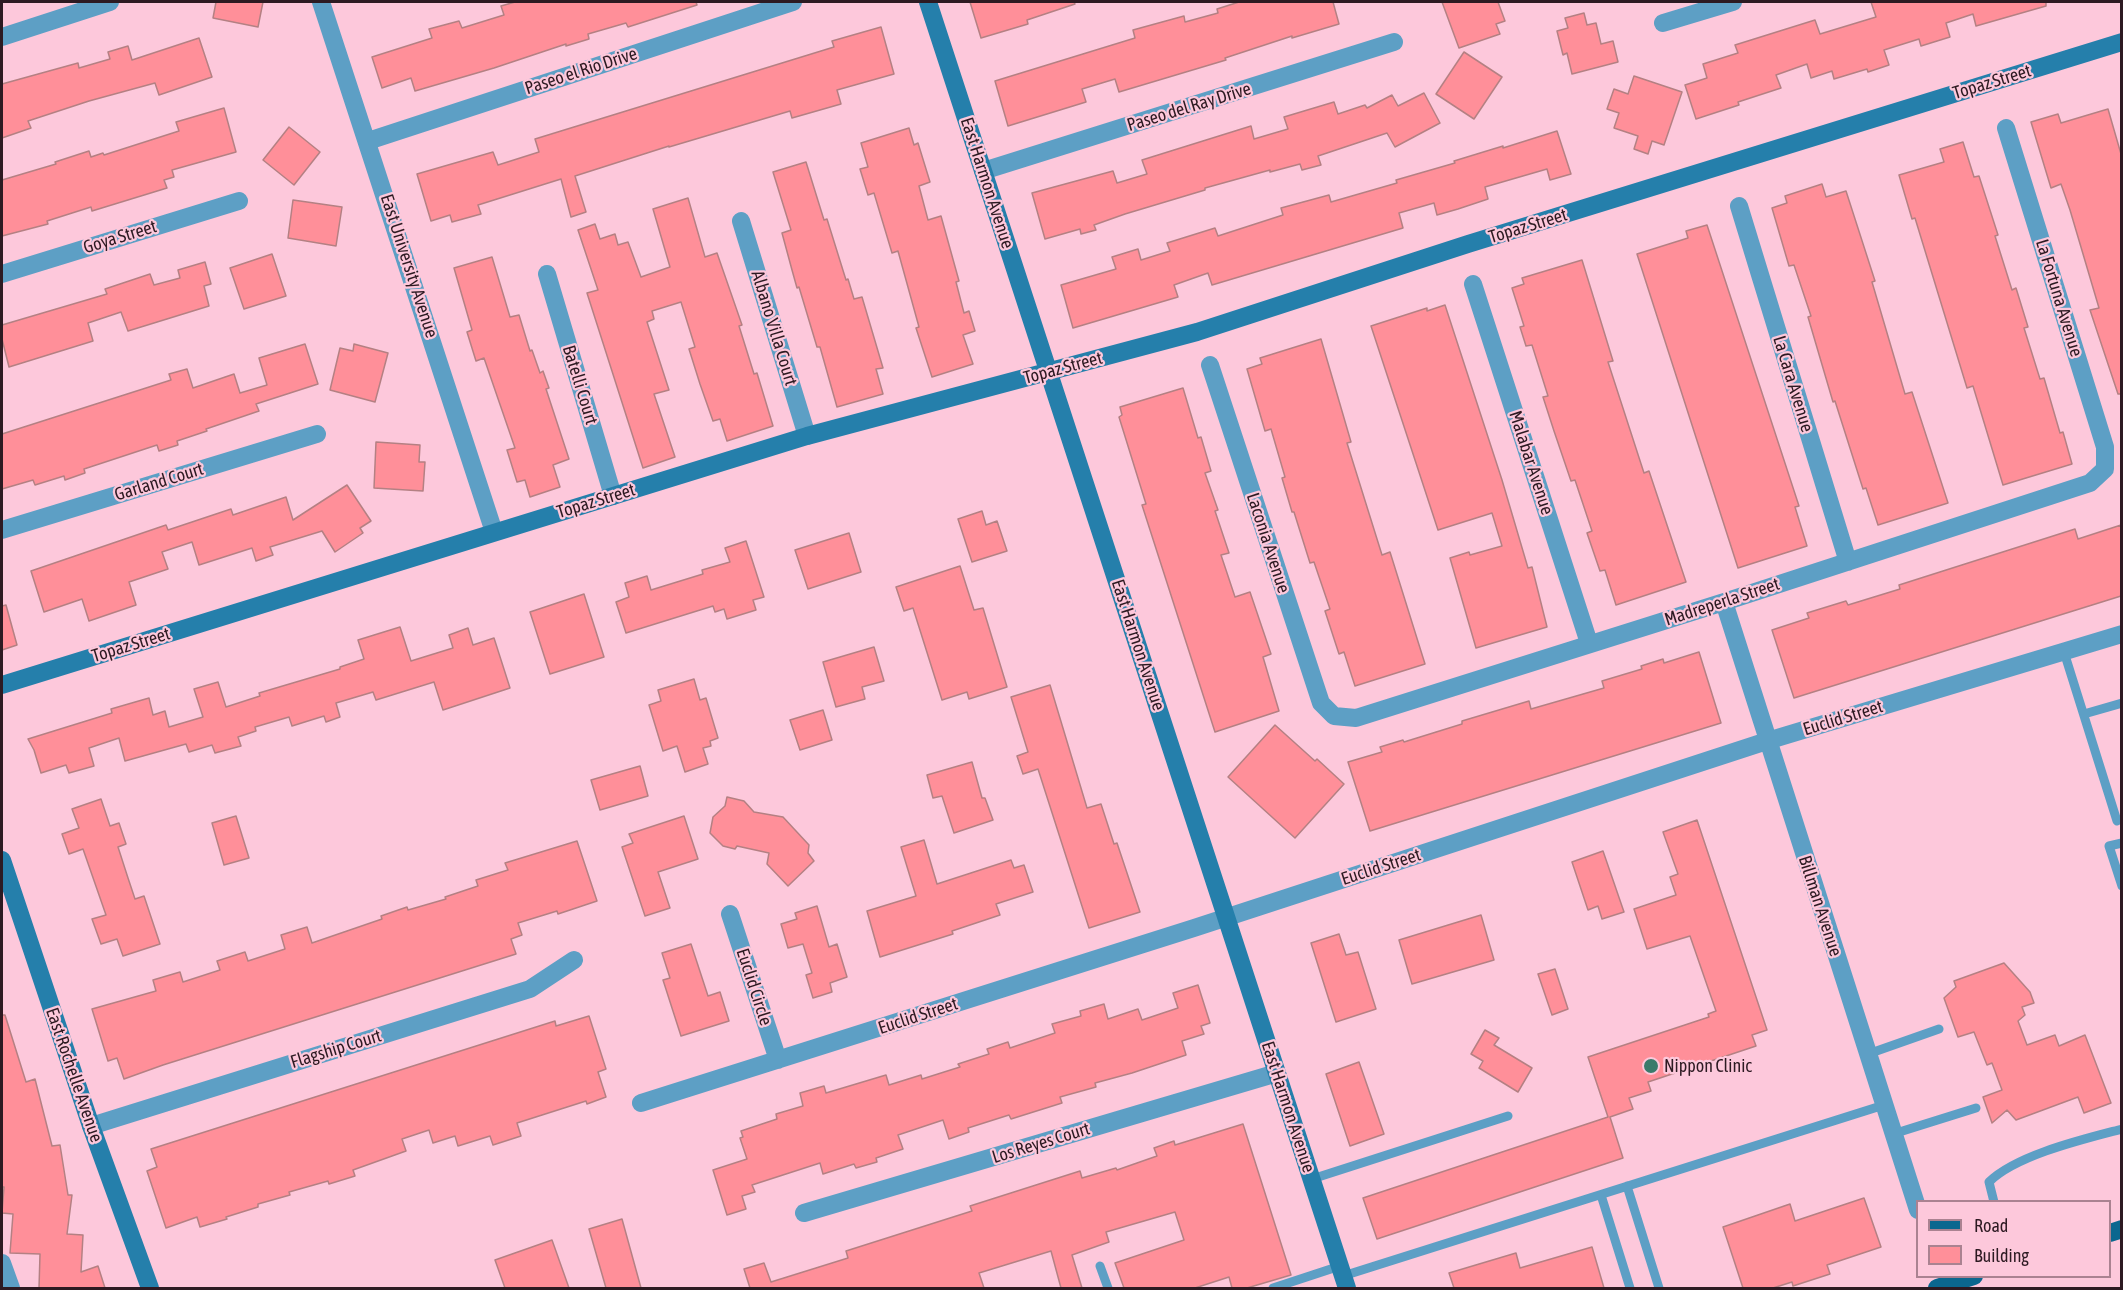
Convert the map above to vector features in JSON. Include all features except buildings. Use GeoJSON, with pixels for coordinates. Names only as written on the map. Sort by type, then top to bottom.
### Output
{"type":"FeatureCollection","features":[{"type":"Feature","properties":{"kind":"main road"},"geometry":{"type":"LineString","coordinates":[[1939,1284],[1965,1278]]}},
{"type":"Feature","properties":{"kind":"street"},"geometry":{"type":"LineString","coordinates":[[2,37],[110,2]]}},
{"type":"Feature","properties":{"kind":"street","name":"East University Avenue"},"geometry":{"type":"LineString","coordinates":[[321,2],[494,532]]}},
{"type":"Feature","properties":{"kind":"street","name":"Paseo el Rio Drive"},"geometry":{"type":"LineString","coordinates":[[368,141],[793,2]]}},
{"type":"Feature","properties":{"kind":"street","name":"East Harmon Avenue"},"geometry":{"type":"LineString","coordinates":[[928,2],[1343,1277]]}},
{"type":"Feature","properties":{"kind":"street"},"geometry":{"type":"LineString","coordinates":[[1663,23],[1733,2]]}},
{"type":"Feature","properties":{"kind":"street","name":"Paseo del Ray Drive"},"geometry":{"type":"LineString","coordinates":[[983,171],[1394,42]]}},
{"type":"Feature","properties":{"kind":"street","name":"Topaz Street"},"geometry":{"type":"LineString","coordinates":[[2,685],[807,436],[1197,332],[1479,241],[2121,42]]}},
{"type":"Feature","properties":{"kind":"street","name":"La Fortuna Avenue"},"geometry":{"type":"LineString","coordinates":[[2006,128],[2105,447],[2104,469]]}},
{"type":"Feature","properties":{"kind":"street","name":"Goya Street"},"geometry":{"type":"LineString","coordinates":[[2,274],[239,201]]}},
{"type":"Feature","properties":{"kind":"street","name":"La Cara Avenue"},"geometry":{"type":"LineString","coordinates":[[1739,206],[1848,562]]}},
{"type":"Feature","properties":{"kind":"street","name":"Albano Villa Court"},"geometry":{"type":"LineString","coordinates":[[741,221],[807,436]]}},
{"type":"Feature","properties":{"kind":"street","name":"Batelli Court"},"geometry":{"type":"LineString","coordinates":[[547,274],[613,496]]}},
{"type":"Feature","properties":{"kind":"street","name":"Malabar Avenue"},"geometry":{"type":"LineString","coordinates":[[1473,284],[1590,643]]}},
{"type":"Feature","properties":{"kind":"street","name":"Laconia Avenue"},"geometry":{"type":"LineString","coordinates":[[1210,365],[1321,703],[1334,717]]}},
{"type":"Feature","properties":{"kind":"street","name":"Garland Court"},"geometry":{"type":"LineString","coordinates":[[2,530],[317,434]]}},
{"type":"Feature","properties":{"kind":"street","name":"Madreperla Street"},"geometry":{"type":"LineString","coordinates":[[1334,717],[1356,718],[1724,602],[2090,483],[2104,469]]}},
{"type":"Feature","properties":{"kind":"street","name":"Billman Avenue"},"geometry":{"type":"LineString","coordinates":[[1724,602],[1916,1207]]}},
{"type":"Feature","properties":{"kind":"street","name":"Euclid Street"},"geometry":{"type":"LineString","coordinates":[[641,1103],[1226,917],[1767,741],[2121,634]]}},
{"type":"Feature","properties":{"kind":"street","name":"East Rochelle Avenue"},"geometry":{"type":"LineString","coordinates":[[2,860],[91,1125],[150,1288]]}},
{"type":"Feature","properties":{"kind":"street","name":"Euclid Circle"},"geometry":{"type":"LineString","coordinates":[[730,914],[778,1060]]}},
{"type":"Feature","properties":{"kind":"street","name":"Flagship Court"},"geometry":{"type":"LineString","coordinates":[[91,1125],[530,989],[574,960]]}},
{"type":"Feature","properties":{"kind":"street","name":"Los Reyes Court"},"geometry":{"type":"LineString","coordinates":[[804,1213],[1277,1072]]}},
{"type":"Feature","properties":{"kind":"street"},"geometry":{"type":"LineString","coordinates":[[2,1263],[11,1288]]}},
{"type":"Feature","properties":{"kind":"lane"},"geometry":{"type":"LineString","coordinates":[[2064,652],[2117,821]]}},
{"type":"Feature","properties":{"kind":"lane"},"geometry":{"type":"LineString","coordinates":[[2084,714],[2121,703]]}},
{"type":"Feature","properties":{"kind":"lane"},"geometry":{"type":"LineString","coordinates":[[2121,843],[2109,846],[2121,886]]}},
{"type":"Feature","properties":{"kind":"lane"},"geometry":{"type":"LineString","coordinates":[[1868,1054],[1939,1029]]}},
{"type":"Feature","properties":{"kind":"lane"},"geometry":{"type":"LineString","coordinates":[[1273,1288],[1343,1277],[1884,1105]]}},
{"type":"Feature","properties":{"kind":"lane"},"geometry":{"type":"LineString","coordinates":[[1893,1134],[1976,1108]]}},
{"type":"Feature","properties":{"kind":"lane"},"geometry":{"type":"LineString","coordinates":[[1312,1179],[1508,1116]]}},
{"type":"Feature","properties":{"kind":"lane"},"geometry":{"type":"LineString","coordinates":[[1994,1200],[1989,1182],[1999,1173],[2059,1146],[2121,1129]]}},
{"type":"Feature","properties":{"kind":"lane"},"geometry":{"type":"LineString","coordinates":[[1627,1186],[1659,1288]]}},
{"type":"Feature","properties":{"kind":"lane"},"geometry":{"type":"LineString","coordinates":[[1601,1195],[1630,1288]]}},
{"type":"Feature","properties":{"kind":"lane"},"geometry":{"type":"LineString","coordinates":[[1100,1266],[1108,1288]]}},
{"type":"Feature","properties":{"kind":"place","name":"Nippon Clinic"},"geometry":{"type":"Point","coordinates":[1651,1066]}}]}
